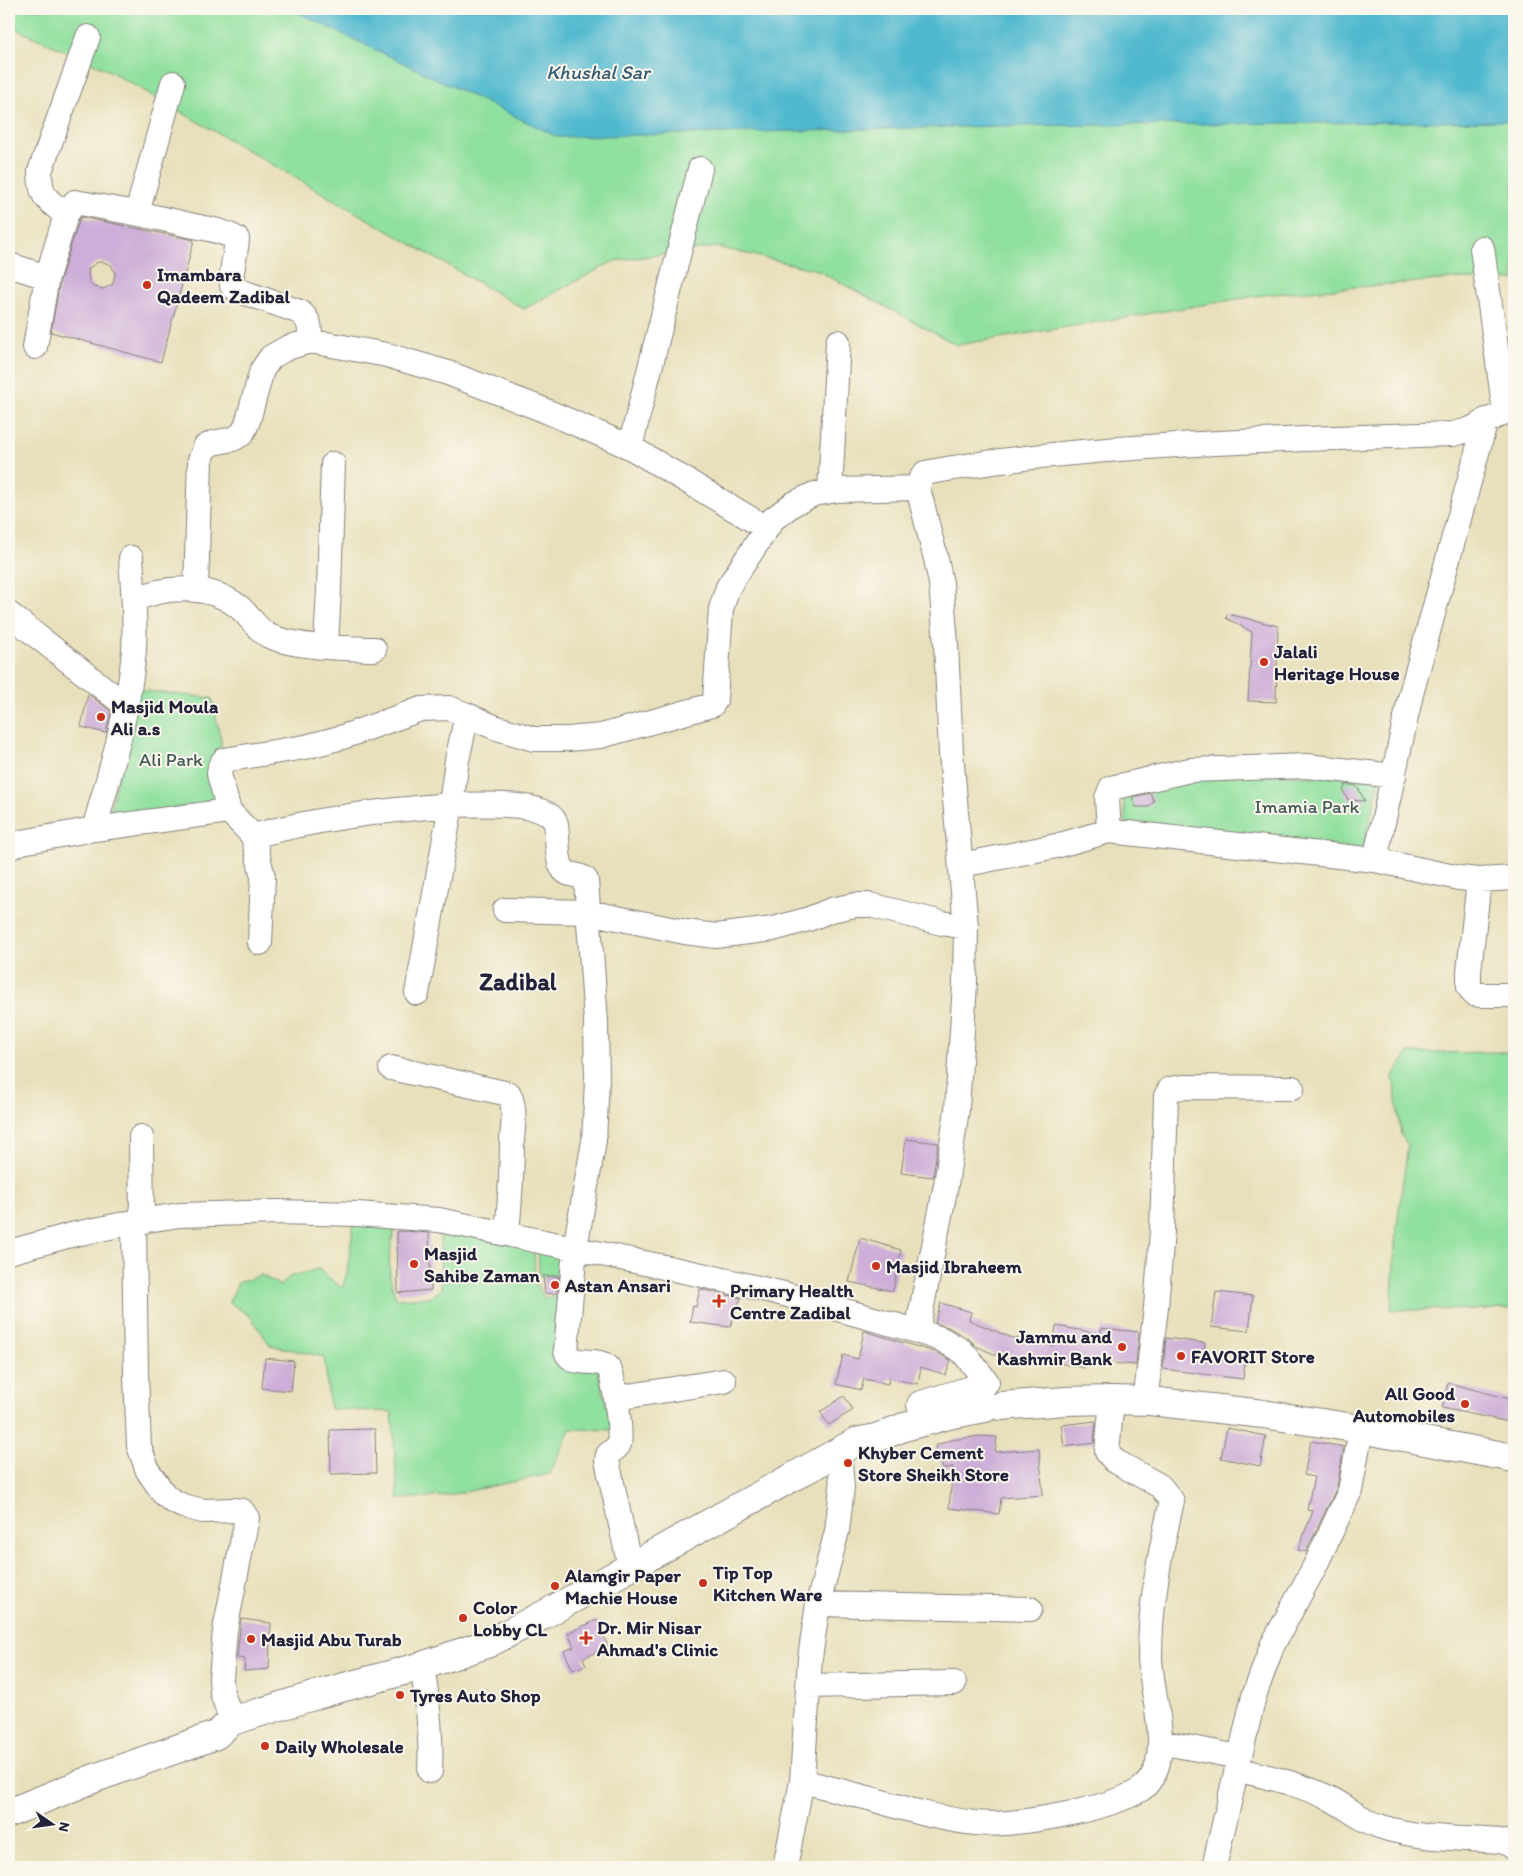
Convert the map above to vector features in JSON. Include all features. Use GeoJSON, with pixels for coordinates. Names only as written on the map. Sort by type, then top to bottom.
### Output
{"type":"FeatureCollection","features":[{"type":"Feature","properties":{"kind":"highway"},"geometry":{"type":"LineString","coordinates":[[9,1813],[95,1778],[216,1735],[232,1721],[326,1692],[422,1666],[489,1643],[547,1613],[848,1446],[904,1427],[950,1415],[992,1394],[1065,1383],[1147,1386],[1265,1399],[1365,1414],[1514,1446]]}},
{"type":"Feature","properties":{"kind":"highway"},"geometry":{"type":"LineString","coordinates":[[992,1394],[1150,1401],[1361,1428],[1514,1458]]}},
{"type":"Feature","properties":{"kind":"highway"},"geometry":{"type":"LineString","coordinates":[[9,1794],[91,1760],[212,1717],[232,1721]]}},
{"type":"Feature","properties":{"kind":"street"},"geometry":{"type":"LineString","coordinates":[[66,215],[46,198],[40,188],[40,171],[88,37]]}},
{"type":"Feature","properties":{"kind":"street"},"geometry":{"type":"LineString","coordinates":[[137,212],[173,83]]}},
{"type":"Feature","properties":{"kind":"street"},"geometry":{"type":"LineString","coordinates":[[630,447],[700,169]]}},
{"type":"Feature","properties":{"kind":"street"},"geometry":{"type":"LineString","coordinates":[[35,347],[48,277],[66,215],[75,202],[137,212],[206,228],[237,239],[231,278],[232,286],[237,290],[300,312],[307,318],[310,341]]}},
{"type":"Feature","properties":{"kind":"street"},"geometry":{"type":"LineString","coordinates":[[1375,860],[1411,694],[1502,414],[1482,248]]}},
{"type":"Feature","properties":{"kind":"street"},"geometry":{"type":"LineString","coordinates":[[9,264],[48,277]]}},
{"type":"Feature","properties":{"kind":"street"},"geometry":{"type":"LineString","coordinates":[[196,588],[200,460],[205,447],[213,442],[233,440],[242,434],[247,424],[262,370],[271,357],[287,348],[310,341],[387,355],[448,373],[539,408],[630,447],[766,528]]}},
{"type":"Feature","properties":{"kind":"street"},"geometry":{"type":"LineString","coordinates":[[830,491],[838,342]]}},
{"type":"Feature","properties":{"kind":"street"},"geometry":{"type":"LineString","coordinates":[[917,1331],[946,1185],[957,1109],[965,983],[966,927],[951,753],[941,583],[918,488],[920,480],[925,473],[1029,457],[1125,448],[1246,441],[1453,434],[1469,430],[1502,414]]}},
{"type":"Feature","properties":{"kind":"street"},"geometry":{"type":"LineString","coordinates":[[326,646],[333,464]]}},
{"type":"Feature","properties":{"kind":"street"},"geometry":{"type":"LineString","coordinates":[[260,943],[263,877],[253,836],[229,811],[219,774],[220,766],[224,760],[305,747],[343,737],[421,709],[449,708],[494,727],[534,739],[568,739],[601,736],[712,705],[714,700],[721,609],[728,587],[773,518],[792,504],[814,494],[837,490],[918,488]]}},
{"type":"Feature","properties":{"kind":"street"},"geometry":{"type":"LineString","coordinates":[[94,829],[118,746],[134,650],[134,600],[131,558]]}},
{"type":"Feature","properties":{"kind":"street"},"geometry":{"type":"LineString","coordinates":[[134,600],[150,593],[196,588],[220,596],[238,607],[267,635],[288,642],[374,649]]}},
{"type":"Feature","properties":{"kind":"street"},"geometry":{"type":"LineString","coordinates":[[9,614],[126,705]]}},
{"type":"Feature","properties":{"kind":"street"},"geometry":{"type":"LineString","coordinates":[[417,993],[467,715]]}},
{"type":"Feature","properties":{"kind":"street"},"geometry":{"type":"LineString","coordinates":[[1109,831],[1107,798],[1111,788],[1190,770],[1307,766],[1394,776]]}},
{"type":"Feature","properties":{"kind":"street"},"geometry":{"type":"LineString","coordinates":[[253,836],[293,825],[400,809],[502,804],[533,808],[547,813],[555,821],[560,863],[563,870],[582,876],[586,880],[596,1022],[597,1080],[594,1141],[575,1248],[566,1351],[572,1360],[602,1364],[608,1367],[616,1398],[619,1442],[608,1455],[607,1460],[630,1566]]}},
{"type":"Feature","properties":{"kind":"street"},"geometry":{"type":"LineString","coordinates":[[9,848],[22,842],[94,829],[229,811]]}},
{"type":"Feature","properties":{"kind":"street"},"geometry":{"type":"LineString","coordinates":[[962,865],[1056,846],[1109,831],[1375,860],[1459,878],[1479,880],[1514,878]]}},
{"type":"Feature","properties":{"kind":"street"},"geometry":{"type":"LineString","coordinates":[[1479,880],[1469,987],[1474,994],[1514,995]]}},
{"type":"Feature","properties":{"kind":"street"},"geometry":{"type":"LineString","coordinates":[[505,910],[588,912],[685,932],[716,936],[773,929],[809,919],[831,910],[855,905],[870,905],[966,927]]}},
{"type":"Feature","properties":{"kind":"street"},"geometry":{"type":"LineString","coordinates":[[391,1068],[509,1094],[513,1102],[511,1187],[507,1233]]}},
{"type":"Feature","properties":{"kind":"street"},"geometry":{"type":"LineString","coordinates":[[1147,1386],[1162,1231],[1166,1096],[1170,1090],[1183,1087],[1292,1088]]}},
{"type":"Feature","properties":{"kind":"street"},"geometry":{"type":"LineString","coordinates":[[141,1137],[136,1376],[140,1446],[148,1471],[164,1494],[171,1500],[183,1506],[203,1510],[242,1511],[247,1518],[225,1630],[221,1679],[222,1694],[232,1721]]}},
{"type":"Feature","properties":{"kind":"street"},"geometry":{"type":"LineString","coordinates":[[9,1252],[71,1235],[138,1222],[190,1215],[277,1212],[357,1214],[439,1220],[507,1233],[775,1292],[917,1331],[940,1339],[962,1351],[992,1394]]}},
{"type":"Feature","properties":{"kind":"street"},"geometry":{"type":"LineString","coordinates":[[616,1398],[724,1381]]}},
{"type":"Feature","properties":{"kind":"street"},"geometry":{"type":"LineString","coordinates":[[802,1781],[950,1819],[977,1823],[1036,1819],[1102,1806],[1139,1790],[1147,1784],[1158,1763],[1160,1742],[1150,1659],[1151,1625],[1158,1561],[1172,1501],[1160,1486],[1115,1461],[1107,1452],[1112,1400]]}},
{"type":"Feature","properties":{"kind":"street"},"geometry":{"type":"LineString","coordinates":[[1214,1867],[1254,1696],[1272,1646],[1315,1566],[1350,1491],[1361,1428]]}},
{"type":"Feature","properties":{"kind":"street"},"geometry":{"type":"LineString","coordinates":[[786,1867],[802,1781],[808,1686],[818,1604],[837,1531],[848,1446]]}},
{"type":"Feature","properties":{"kind":"street"},"geometry":{"type":"LineString","coordinates":[[818,1604],[1030,1609]]}},
{"type":"Feature","properties":{"kind":"street"},"geometry":{"type":"LineString","coordinates":[[422,1666],[432,1744],[430,1771]]}},
{"type":"Feature","properties":{"kind":"street"},"geometry":{"type":"LineString","coordinates":[[808,1686],[954,1683]]}},
{"type":"Feature","properties":{"kind":"street"},"geometry":{"type":"LineString","coordinates":[[1160,1742],[1238,1763],[1330,1798],[1378,1826],[1412,1834],[1500,1842],[1510,1844],[1514,1848]]}},
{"type":"Feature","properties":{"kind":"green space"},"geometry":{"type":"Polygon","coordinates":[[[9,9],[1514,9],[1514,280],[1451,279],[1263,295],[957,345],[817,270],[717,247],[614,261],[524,309],[106,69],[9,26],[9,9]]]}},
{"type":"Feature","properties":{"kind":"green space","name":"Ali Park"},"geometry":{"type":"Polygon","coordinates":[[[137,690],[212,698],[221,741],[217,803],[109,816],[137,690]]]}},
{"type":"Feature","properties":{"kind":"green space","name":"Imamia Park"},"geometry":{"type":"Polygon","coordinates":[[[1246,773],[1380,779],[1363,849],[1126,824],[1123,791],[1246,773]]]}},
{"type":"Feature","properties":{"kind":"green space"},"geometry":{"type":"Polygon","coordinates":[[[1514,1052],[1514,1309],[1391,1310],[1396,1231],[1408,1145],[1401,1135],[1393,1076],[1408,1053],[1514,1052]]]}},
{"type":"Feature","properties":{"kind":"green space"},"geometry":{"type":"Polygon","coordinates":[[[354,1222],[396,1223],[389,1262],[391,1281],[398,1299],[430,1297],[441,1290],[440,1226],[534,1245],[535,1279],[543,1297],[566,1298],[560,1348],[597,1366],[613,1430],[570,1429],[550,1474],[445,1496],[398,1499],[392,1412],[330,1409],[324,1357],[270,1345],[251,1317],[229,1302],[238,1283],[261,1275],[281,1286],[289,1277],[318,1269],[342,1288],[347,1273],[354,1222]]]}},
{"type":"Feature","properties":{"kind":"green space"},"geometry":{"type":"Polygon","coordinates":[[[538,1243],[572,1250],[567,1276],[539,1275],[538,1243]]]}},
{"type":"Feature","properties":{"kind":"water","name":"Khushal Sar"},"geometry":{"type":"Polygon","coordinates":[[[290,9],[1514,9],[1514,121],[999,126],[558,137],[290,9]]]}},
{"type":"Feature","properties":{"kind":"building","name":"Imambara Qadeem Zadibal"},"geometry":{"type":"Polygon","coordinates":[[[81,217],[194,240],[161,362],[51,332],[60,280],[81,217]],[[98,262],[89,268],[88,275],[90,284],[103,289],[113,284],[115,273],[111,265],[98,262]]]}},
{"type":"Feature","properties":{"kind":"building","name":"Jalali Heritage House"},"geometry":{"type":"Polygon","coordinates":[[[1228,614],[1278,626],[1276,702],[1248,701],[1252,632],[1226,618],[1228,614]]]}},
{"type":"Feature","properties":{"kind":"building"},"geometry":{"type":"Polygon","coordinates":[[[88,694],[111,711],[106,733],[81,727],[88,694]]]}},
{"type":"Feature","properties":{"kind":"building"},"geometry":{"type":"Polygon","coordinates":[[[1346,785],[1355,785],[1365,801],[1348,800],[1343,790],[1346,785]]]}},
{"type":"Feature","properties":{"kind":"building"},"geometry":{"type":"Polygon","coordinates":[[[1150,793],[1154,801],[1149,807],[1136,807],[1132,797],[1150,793]]]}},
{"type":"Feature","properties":{"kind":"building"},"geometry":{"type":"Polygon","coordinates":[[[906,1139],[938,1143],[933,1177],[901,1173],[906,1139]]]}},
{"type":"Feature","properties":{"kind":"building","name":"Masjid Sahibe Zaman"},"geometry":{"type":"Polygon","coordinates":[[[397,1232],[429,1233],[431,1290],[398,1293],[397,1232]]]}},
{"type":"Feature","properties":{"kind":"building","name":"Masjid Ibraheem"},"geometry":{"type":"Polygon","coordinates":[[[860,1238],[901,1250],[893,1291],[849,1282],[860,1238]]]}},
{"type":"Feature","properties":{"kind":"building","name":"Astan Ansari"},"geometry":{"type":"Polygon","coordinates":[[[543,1276],[559,1276],[557,1293],[545,1294],[543,1276]]]}},
{"type":"Feature","properties":{"kind":"building","name":"Primary Health Centre Zadibal"},"geometry":{"type":"Polygon","coordinates":[[[700,1289],[741,1298],[730,1327],[690,1322],[693,1306],[696,1307],[700,1289]]]}},
{"type":"Feature","properties":{"kind":"building"},"geometry":{"type":"Polygon","coordinates":[[[1216,1292],[1253,1296],[1249,1331],[1211,1327],[1216,1292]]]}},
{"type":"Feature","properties":{"kind":"building"},"geometry":{"type":"Polygon","coordinates":[[[941,1303],[971,1312],[969,1320],[1010,1337],[1053,1346],[1056,1326],[1101,1334],[1101,1328],[1139,1332],[1136,1365],[1086,1361],[1085,1368],[1042,1360],[1041,1365],[996,1355],[976,1346],[969,1339],[948,1327],[935,1323],[941,1303]]]}},
{"type":"Feature","properties":{"kind":"building"},"geometry":{"type":"Polygon","coordinates":[[[864,1331],[935,1352],[951,1360],[946,1375],[921,1367],[918,1384],[889,1378],[888,1384],[864,1379],[861,1390],[836,1384],[843,1355],[858,1359],[864,1331]]]}},
{"type":"Feature","properties":{"kind":"building","name":"FAVORIT Store"},"geometry":{"type":"Polygon","coordinates":[[[1166,1338],[1205,1343],[1203,1358],[1245,1363],[1243,1379],[1163,1369],[1166,1338]]]}},
{"type":"Feature","properties":{"kind":"building"},"geometry":{"type":"Polygon","coordinates":[[[265,1358],[294,1361],[291,1391],[262,1388],[265,1358]]]}},
{"type":"Feature","properties":{"kind":"building"},"geometry":{"type":"Polygon","coordinates":[[[1448,1383],[1514,1400],[1514,1423],[1442,1408],[1448,1383]]]}},
{"type":"Feature","properties":{"kind":"building"},"geometry":{"type":"Polygon","coordinates":[[[844,1396],[853,1410],[829,1425],[820,1412],[844,1396]]]}},
{"type":"Feature","properties":{"kind":"building"},"geometry":{"type":"Polygon","coordinates":[[[1096,1421],[1094,1443],[1064,1447],[1061,1425],[1096,1421]]]}},
{"type":"Feature","properties":{"kind":"building"},"geometry":{"type":"Polygon","coordinates":[[[1227,1428],[1266,1436],[1260,1466],[1221,1458],[1227,1428]]]}},
{"type":"Feature","properties":{"kind":"building"},"geometry":{"type":"Polygon","coordinates":[[[375,1429],[376,1473],[331,1474],[330,1430],[375,1429]]]}},
{"type":"Feature","properties":{"kind":"building"},"geometry":{"type":"Polygon","coordinates":[[[980,1436],[997,1437],[995,1452],[1039,1449],[1043,1495],[1001,1498],[999,1514],[949,1508],[953,1467],[943,1468],[935,1446],[951,1440],[980,1436]]]}},
{"type":"Feature","properties":{"kind":"building"},"geometry":{"type":"Polygon","coordinates":[[[1311,1441],[1344,1447],[1337,1487],[1306,1552],[1298,1550],[1313,1511],[1307,1510],[1314,1477],[1304,1475],[1311,1441]]]}},
{"type":"Feature","properties":{"kind":"building","name":"Masjid Abu Turab"},"geometry":{"type":"Polygon","coordinates":[[[241,1619],[271,1623],[269,1669],[244,1671],[245,1659],[237,1658],[241,1619]]]}},
{"type":"Feature","properties":{"kind":"building"},"geometry":{"type":"Polygon","coordinates":[[[597,1620],[608,1647],[583,1658],[586,1665],[573,1670],[564,1651],[574,1647],[568,1633],[597,1620]]]}},
{"type":"Feature","properties":{"kind":"place","name":"Imambara Qadeem Zadibal"},"geometry":{"type":"Point","coordinates":[147,285]}},
{"type":"Feature","properties":{"kind":"place","name":"Jalali Heritage House"},"geometry":{"type":"Point","coordinates":[1264,662]}},
{"type":"Feature","properties":{"kind":"place","name":"Masjid Moula Ali a.s"},"geometry":{"type":"Point","coordinates":[101,717]}},
{"type":"Feature","properties":{"kind":"place","name":"Masjid Sahibe Zaman"},"geometry":{"type":"Point","coordinates":[414,1264]}},
{"type":"Feature","properties":{"kind":"place","name":"Masjid Ibraheem"},"geometry":{"type":"Point","coordinates":[876,1266]}},
{"type":"Feature","properties":{"kind":"place","name":"Astan Ansari"},"geometry":{"type":"Point","coordinates":[555,1285]}},
{"type":"Feature","properties":{"kind":"place","name":"Primary Health Centre Zadibal"},"geometry":{"type":"Point","coordinates":[719,1301]}},
{"type":"Feature","properties":{"kind":"place","name":"Jammu and Kashmir Bank"},"geometry":{"type":"Point","coordinates":[1122,1347]}},
{"type":"Feature","properties":{"kind":"place","name":"FAVORIT Store"},"geometry":{"type":"Point","coordinates":[1181,1356]}},
{"type":"Feature","properties":{"kind":"place","name":"All Good Automobiles"},"geometry":{"type":"Point","coordinates":[1465,1404]}},
{"type":"Feature","properties":{"kind":"place","name":"Khyber Cement Store Sheikh Store"},"geometry":{"type":"Point","coordinates":[848,1463]}},
{"type":"Feature","properties":{"kind":"place","name":"Tip Top Kitchen Ware"},"geometry":{"type":"Point","coordinates":[703,1583]}},
{"type":"Feature","properties":{"kind":"place","name":"Alamgir Paper Machie House"},"geometry":{"type":"Point","coordinates":[555,1586]}},
{"type":"Feature","properties":{"kind":"place","name":"Color Lobby CL"},"geometry":{"type":"Point","coordinates":[463,1618]}},
{"type":"Feature","properties":{"kind":"place","name":"Dr. Mir Nisar Ahmad's Clinic"},"geometry":{"type":"Point","coordinates":[586,1638]}},
{"type":"Feature","properties":{"kind":"place","name":"Masjid Abu Turab"},"geometry":{"type":"Point","coordinates":[251,1639]}},
{"type":"Feature","properties":{"kind":"place","name":"Tyres Auto Shop"},"geometry":{"type":"Point","coordinates":[400,1695]}},
{"type":"Feature","properties":{"kind":"place","name":"Daily Wholesale"},"geometry":{"type":"Point","coordinates":[265,1746]}},
{"type":"Feature","properties":{"kind":"district","name":"Zadibal"},"geometry":{"type":"Point","coordinates":[518,981]}}]}
